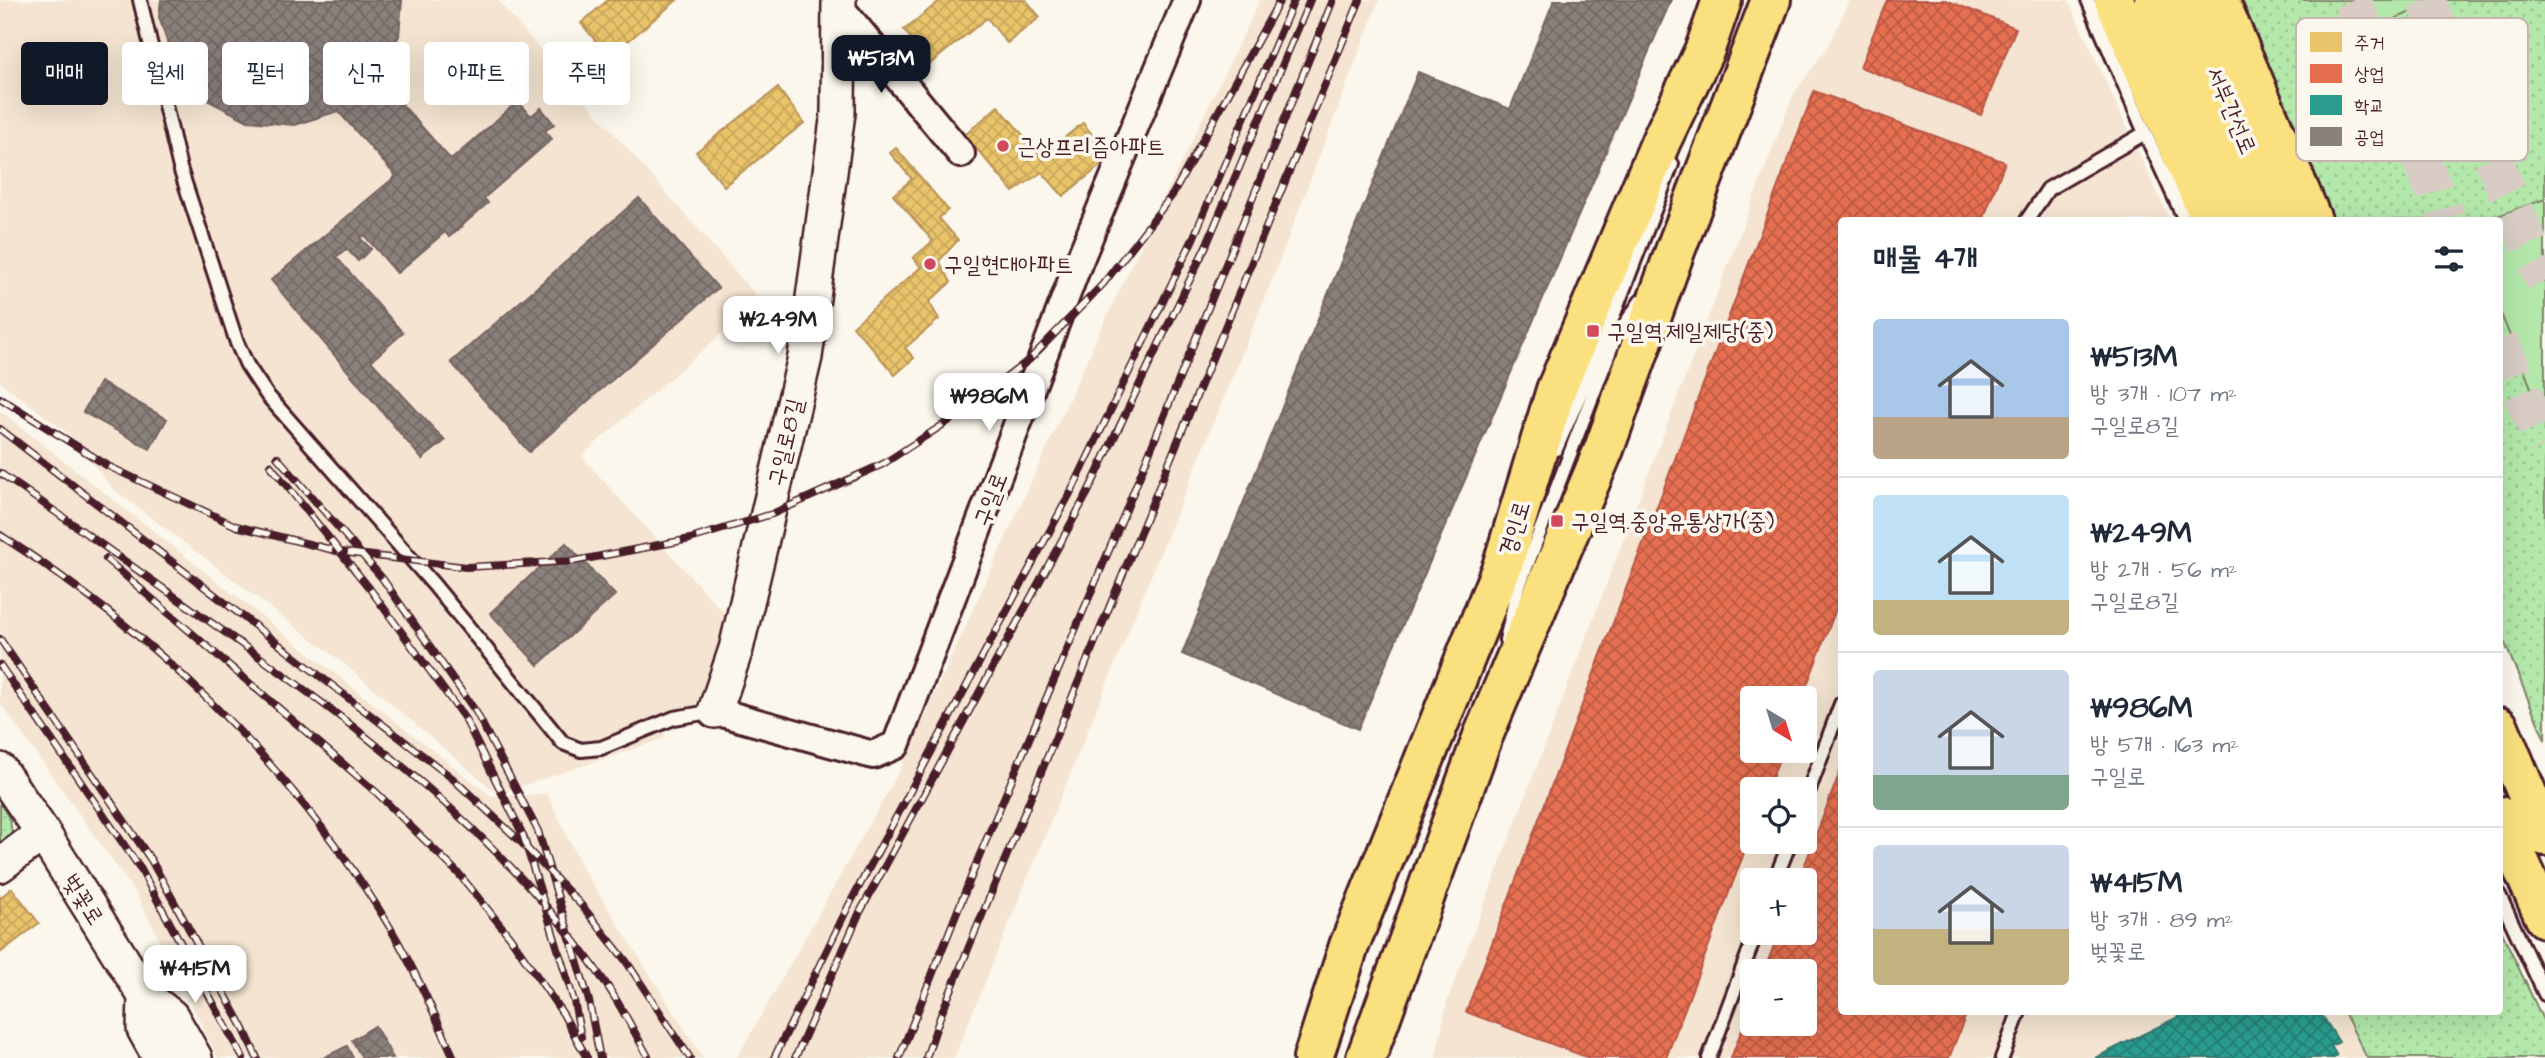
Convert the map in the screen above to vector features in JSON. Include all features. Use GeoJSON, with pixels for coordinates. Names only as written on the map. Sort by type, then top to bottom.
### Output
{"type":"FeatureCollection","features":[{"type":"Feature","properties":{"kind":"main road","name":"경인로"},"geometry":{"type":"LineString","coordinates":[[1313,1058],[1349,946],[1502,567],[1556,390],[1661,141],[1705,50],[1722,0]]}},
{"type":"Feature","properties":{"kind":"main road"},"geometry":{"type":"LineString","coordinates":[[1366,1058],[1483,736],[1604,449],[1735,88],[1772,0]]}},
{"type":"Feature","properties":{"kind":"main road"},"geometry":{"type":"LineString","coordinates":[[2114,0],[2210,217]]}},
{"type":"Feature","properties":{"kind":"main road","name":"서부간선로"},"geometry":{"type":"LineString","coordinates":[[2154,0],[2244,217]]}},
{"type":"Feature","properties":{"kind":"main road","name":"서부간선로"},"geometry":{"type":"LineString","coordinates":[[2186,0],[2278,217]]}},
{"type":"Feature","properties":{"kind":"main road"},"geometry":{"type":"LineString","coordinates":[[2219,0],[2311,217]]}},
{"type":"Feature","properties":{"kind":"main road"},"geometry":{"type":"LineString","coordinates":[[2503,736],[2545,836]]}},
{"type":"Feature","properties":{"kind":"main road"},"geometry":{"type":"LineString","coordinates":[[2503,825],[2545,918]]}},
{"type":"Feature","properties":{"kind":"street","name":"구일로"},"geometry":{"type":"LineString","coordinates":[[715,711],[873,755],[896,745],[1078,264],[1187,0]]}},
{"type":"Feature","properties":{"kind":"street","name":"구일로8길"},"geometry":{"type":"LineString","coordinates":[[715,711],[736,649],[805,357],[838,113],[839,3]]}},
{"type":"Feature","properties":{"kind":"street"},"geometry":{"type":"LineString","coordinates":[[839,3],[961,154]]}},
{"type":"Feature","properties":{"kind":"street","name":"벚꽃로"},"geometry":{"type":"LineString","coordinates":[[0,770],[43,833],[145,996],[171,1016],[195,1058]]}},
{"type":"Feature","properties":{"kind":"street"},"geometry":{"type":"LineString","coordinates":[[0,864],[43,833]]}},
{"type":"Feature","properties":{"kind":"street"},"geometry":{"type":"LineString","coordinates":[[145,996],[144,1029],[160,1058]]}},
{"type":"Feature","properties":{"kind":"lane"},"geometry":{"type":"LineString","coordinates":[[140,0],[180,168],[237,343],[247,365],[267,395],[433,584],[563,743],[581,750],[601,748],[674,718],[715,711]]}},
{"type":"Feature","properties":{"kind":"lane"},"geometry":{"type":"LineString","coordinates":[[2088,0],[2144,133],[2184,217]]}},
{"type":"Feature","properties":{"kind":"lane"},"geometry":{"type":"LineString","coordinates":[[1687,115],[1705,50]]}},
{"type":"Feature","properties":{"kind":"lane"},"geometry":{"type":"LineString","coordinates":[[2029,217],[2048,189],[2144,133]]}},
{"type":"Feature","properties":{"kind":"lane"},"geometry":{"type":"LineString","coordinates":[[1548,467],[1605,337],[1675,155]]}},
{"type":"Feature","properties":{"kind":"lane"},"geometry":{"type":"LineString","coordinates":[[1502,567],[1542,479]]}},
{"type":"Feature","properties":{"kind":"lane"},"geometry":{"type":"LineString","coordinates":[[1814,777],[1838,712]]}},
{"type":"Feature","properties":{"kind":"lane"},"geometry":{"type":"LineString","coordinates":[[2503,904],[2545,994]]}},
{"type":"Feature","properties":{"kind":"lane"},"geometry":{"type":"LineString","coordinates":[[1709,1058],[1751,945]]}},
{"type":"Feature","properties":{"kind":"lane"},"geometry":{"type":"LineString","coordinates":[[2001,1058],[2018,1015]]}},
{"type":"Feature","properties":{"kind":"shaded area"},"geometry":{"type":"Polygon","coordinates":[[[0,0],[497,0],[543,52],[543,105],[589,105],[760,300],[581,456],[731,621],[700,705],[658,718],[666,738],[498,794],[341,661],[112,488],[69,434],[0,382],[0,0]]]}},
{"type":"Feature","properties":{"kind":"shaded area"},"geometry":{"type":"Polygon","coordinates":[[[1260,0],[1379,0],[1276,270],[954,1058],[737,1058],[899,772],[1108,314],[1260,0]]]}},
{"type":"Feature","properties":{"kind":"shaded area"},"geometry":{"type":"Polygon","coordinates":[[[1850,0],[2068,0],[2169,217],[1838,217],[1838,1015],[2346,1015],[2367,1058],[1436,1058],[1447,1002],[1793,95],[1828,46],[1850,0]]]}},
{"type":"Feature","properties":{"kind":"shaded area"},"geometry":{"type":"Polygon","coordinates":[[[0,411],[491,796],[547,794],[583,869],[703,1058],[218,1058],[137,895],[0,703],[0,411]]]}},
{"type":"Feature","properties":{"kind":"green space"},"geometry":{"type":"Polygon","coordinates":[[[2240,0],[2545,0],[2545,740],[2503,639],[2503,217],[2330,217],[2307,161],[2528,161],[2528,18],[2296,18],[2296,135],[2240,0]]]}},
{"type":"Feature","properties":{"kind":"green space"},"geometry":{"type":"Polygon","coordinates":[[[2369,0],[2437,0],[2398,18],[2377,18],[2369,0]]]}},
{"type":"Feature","properties":{"kind":"green space"},"geometry":{"type":"Polygon","coordinates":[[[2545,199],[2545,422],[2503,319],[2503,217],[2494,217],[2545,199]]]}},
{"type":"Feature","properties":{"kind":"green space"},"geometry":{"type":"Polygon","coordinates":[[[0,802],[10,820],[12,833],[0,847],[0,802]]]}},
{"type":"Feature","properties":{"kind":"green space"},"geometry":{"type":"Polygon","coordinates":[[[2503,935],[2545,1024],[2545,1058],[2367,1058],[2346,1015],[2503,1015],[2503,935]]]}},
{"type":"Feature","properties":{"kind":"building: 주거"},"geometry":{"type":"Polygon","coordinates":[[[608,0],[677,0],[627,42],[597,42],[581,23],[608,0]]]}},
{"type":"Feature","properties":{"kind":"building: 주거"},"geometry":{"type":"Polygon","coordinates":[[[941,0],[1026,0],[1040,17],[1007,43],[987,18],[931,63],[904,30],[941,0]]]}},
{"type":"Feature","properties":{"kind":"building: 주거"},"geometry":{"type":"Polygon","coordinates":[[[778,88],[804,123],[724,186],[696,152],[778,88]]]}},
{"type":"Feature","properties":{"kind":"building: 주거","name":"근상프리즘아파트"},"geometry":{"type":"Polygon","coordinates":[[[998,106],[1041,156],[1083,123],[1110,158],[1063,196],[1042,172],[1013,192],[965,135],[998,106]]]}},
{"type":"Feature","properties":{"kind":"building: 주거","name":"구일현대아파트"},"geometry":{"type":"Polygon","coordinates":[[[896,148],[948,210],[939,218],[958,240],[939,261],[951,282],[929,302],[939,319],[905,348],[914,358],[895,375],[853,326],[921,267],[913,258],[933,241],[893,195],[912,179],[890,153],[896,148]]]}},
{"type":"Feature","properties":{"kind":"building: 주거"},"geometry":{"type":"Polygon","coordinates":[[[12,888],[39,923],[0,953],[0,898],[12,888]]]}},
{"type":"Feature","properties":{"kind":"building: 상업"},"geometry":{"type":"Polygon","coordinates":[[[1887,0],[1946,0],[2016,28],[1981,115],[1860,67],[1887,0]]]}},
{"type":"Feature","properties":{"kind":"building: 상업"},"geometry":{"type":"Polygon","coordinates":[[[1814,91],[2005,162],[1984,217],[1838,217],[1838,604],[1807,686],[1740,686],[1740,763],[1778,763],[1772,777],[1740,777],[1740,854],[1744,854],[1666,1058],[1589,1058],[1466,1012],[1814,91]]]}},
{"type":"Feature","properties":{"kind":"building: 상업"},"geometry":{"type":"Polygon","coordinates":[[[1838,777],[1838,1015],[1966,1015],[1949,1058],[1731,1058],[1740,1034],[1817,1036],[1817,959],[1769,959],[1774,945],[1817,945],[1817,868],[1804,868],[1809,854],[1817,854],[1817,832],[1838,777]]]}},
{"type":"Feature","properties":{"kind":"building: 학교"},"geometry":{"type":"Polygon","coordinates":[[[2182,1015],[2322,1015],[2339,1042],[2331,1046],[2337,1056],[2334,1058],[2095,1058],[2182,1015]]]}},
{"type":"Feature","properties":{"kind":"building: 공업"},"geometry":{"type":"Polygon","coordinates":[[[161,0],[402,0],[399,36],[396,42],[323,42],[323,105],[403,105],[451,160],[513,105],[521,105],[531,116],[541,108],[554,124],[545,131],[552,139],[484,198],[488,203],[449,237],[445,232],[397,273],[364,235],[360,238],[371,249],[358,261],[347,249],[336,257],[403,333],[371,361],[445,441],[422,459],[271,280],[396,176],[338,111],[295,125],[248,121],[208,101],[208,42],[167,42],[159,17],[161,0]]]}},
{"type":"Feature","properties":{"kind":"building: 공업"},"geometry":{"type":"Polygon","coordinates":[[[1554,0],[1671,0],[1358,729],[1182,654],[1418,72],[1510,109],[1554,0]]]}},
{"type":"Feature","properties":{"kind":"building: 공업"},"geometry":{"type":"Polygon","coordinates":[[[639,198],[718,288],[529,452],[451,362],[639,198]]]}},
{"type":"Feature","properties":{"kind":"building: 공업"},"geometry":{"type":"Polygon","coordinates":[[[100,382],[167,419],[150,449],[83,412],[100,382]]]}},
{"type":"Feature","properties":{"kind":"building: 공업"},"geometry":{"type":"Polygon","coordinates":[[[566,543],[615,595],[538,665],[490,613],[566,543]]]}},
{"type":"Feature","properties":{"kind":"building: 공업"},"geometry":{"type":"Polygon","coordinates":[[[375,1026],[393,1058],[362,1058],[352,1040],[375,1026]]]}},
{"type":"Feature","properties":{"kind":"building: 공업"},"geometry":{"type":"Polygon","coordinates":[[[347,1046],[353,1058],[323,1058],[347,1046]]]}},
{"type":"Feature","properties":{"kind":"tunnel"},"geometry":{"type":"LineString","coordinates":[[2352,0],[2360,18]]}},
{"type":"Feature","properties":{"kind":"tunnel"},"geometry":{"type":"LineString","coordinates":[[2426,0],[2434,18]]}},
{"type":"Feature","properties":{"kind":"tunnel"},"geometry":{"type":"LineString","coordinates":[[2422,161],[2446,217]]}},
{"type":"Feature","properties":{"kind":"tunnel"},"geometry":{"type":"LineString","coordinates":[[2494,161],[2545,282]]}},
{"type":"Feature","properties":{"kind":"tunnel"},"geometry":{"type":"LineString","coordinates":[[2503,349],[2545,446]]}},
{"type":"Feature","properties":{"kind":"railway"},"geometry":{"type":"LineString","coordinates":[[0,398],[108,466],[236,526],[341,552],[466,567],[575,561],[690,539],[772,514],[883,464],[961,413],[1030,359],[1103,284],[1173,194],[1280,0]]}},
{"type":"Feature","properties":{"kind":"railway"},"geometry":{"type":"LineString","coordinates":[[774,1058],[848,907],[1075,484],[1193,239],[1294,0]]}},
{"type":"Feature","properties":{"kind":"railway"},"geometry":{"type":"LineString","coordinates":[[795,1058],[859,914],[1088,492],[1206,246],[1310,0]]}},
{"type":"Feature","properties":{"kind":"railway"},"geometry":{"type":"LineString","coordinates":[[899,1058],[979,857],[1126,510],[1333,0]]}},
{"type":"Feature","properties":{"kind":"railway"},"geometry":{"type":"LineString","coordinates":[[926,1058],[940,1017],[1360,0]]}},
{"type":"Feature","properties":{"kind":"railway"},"geometry":{"type":"LineString","coordinates":[[0,429],[452,778],[520,841],[583,907],[626,961],[690,1058]]}},
{"type":"Feature","properties":{"kind":"railway"},"geometry":{"type":"LineString","coordinates":[[277,457],[382,578],[476,712],[538,831],[589,1001],[600,1058]]}},
{"type":"Feature","properties":{"kind":"railway"},"geometry":{"type":"LineString","coordinates":[[270,465],[370,589],[465,719],[523,835],[574,1001],[581,1037]]}},
{"type":"Feature","properties":{"kind":"railway"},"geometry":{"type":"LineString","coordinates":[[0,473],[270,664],[426,786],[521,877],[564,927],[610,990],[649,1058]]}},
{"type":"Feature","properties":{"kind":"railway"},"geometry":{"type":"LineString","coordinates":[[0,535],[56,572],[110,613],[211,702],[257,751],[342,855],[391,928],[454,1058]]}},
{"type":"Feature","properties":{"kind":"railway"},"geometry":{"type":"LineString","coordinates":[[106,559],[377,793],[459,874],[510,937],[563,1014],[587,1058]]}},
{"type":"Feature","properties":{"kind":"railway"},"geometry":{"type":"LineString","coordinates":[[0,639],[151,860],[243,1027],[257,1058]]}},
{"type":"Feature","properties":{"kind":"railway"},"geometry":{"type":"LineString","coordinates":[[0,665],[140,868],[243,1058]]}},
{"type":"Feature","properties":{"kind":"place","name":"근상프리즘아파트"},"geometry":{"type":"Point","coordinates":[1003,146]}},
{"type":"Feature","properties":{"kind":"place","name":"구일현대아파트"},"geometry":{"type":"Point","coordinates":[930,264]}},
{"type":"Feature","properties":{"kind":"place","name":"구일역.제일제당(중)"},"geometry":{"type":"Point","coordinates":[1593,331]}},
{"type":"Feature","properties":{"kind":"place","name":"구일역.중앙유통상가(중)"},"geometry":{"type":"Point","coordinates":[1557,521]}}]}
